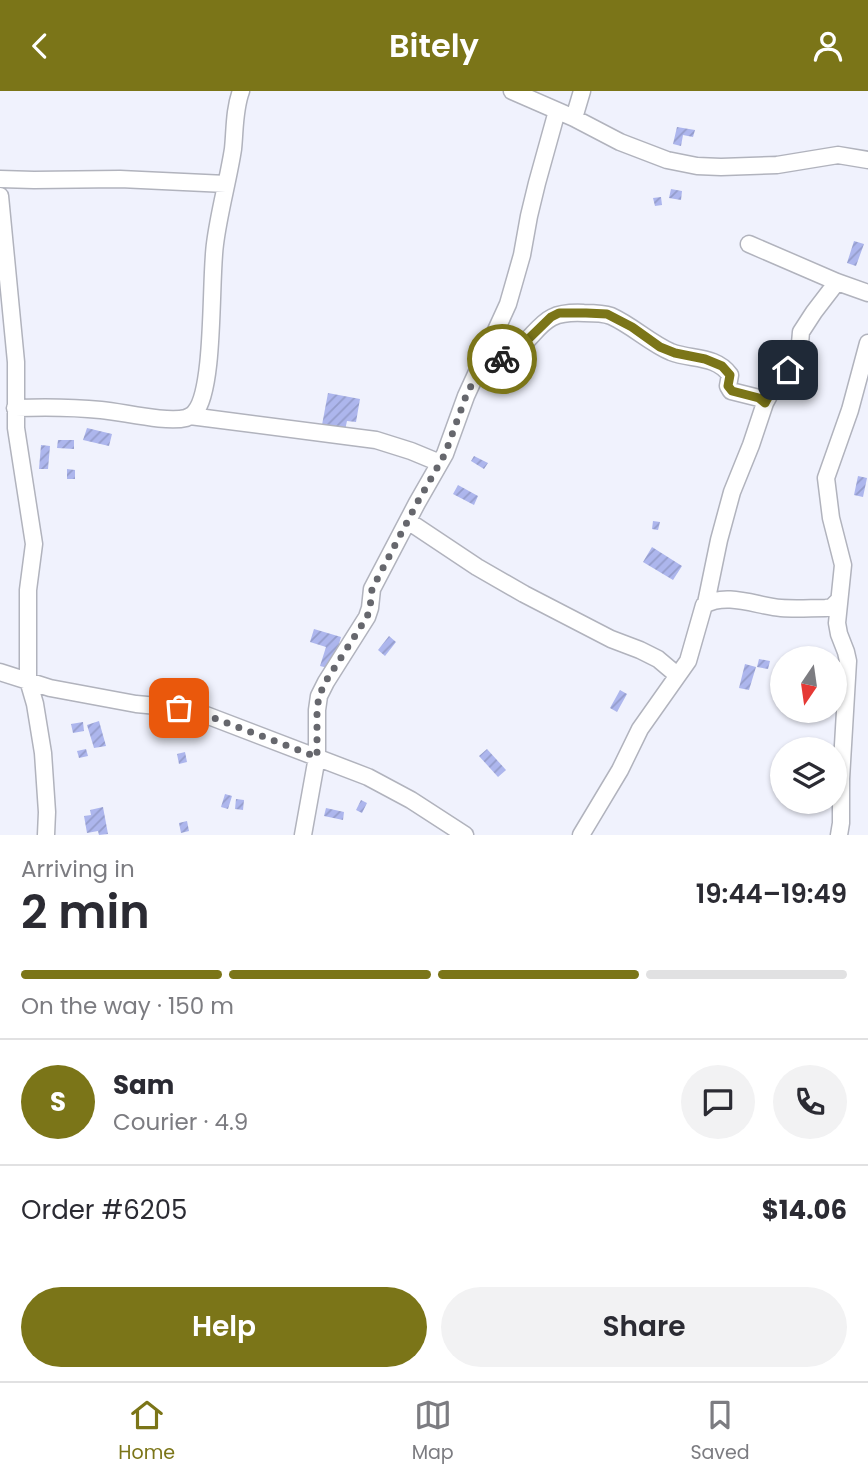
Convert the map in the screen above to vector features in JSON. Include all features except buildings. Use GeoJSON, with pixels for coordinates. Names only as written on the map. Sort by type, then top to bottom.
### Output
{"type":"FeatureCollection","features":[{"type":"Feature","properties":{"kind":"street"},"geometry":{"type":"LineString","coordinates":[[190,417],[197,410],[205,385],[214,246],[233,149],[237,101],[241,91]]}},
{"type":"Feature","properties":{"kind":"street"},"geometry":{"type":"LineString","coordinates":[[512,91],[632,146],[667,160],[697,166],[777,165],[838,155],[868,160]]}},
{"type":"Feature","properties":{"kind":"street"},"geometry":{"type":"LineString","coordinates":[[574,118],[582,91]]}},
{"type":"Feature","properties":{"kind":"street"},"geometry":{"type":"LineString","coordinates":[[303,835],[317,757],[319,696],[367,617],[372,589],[445,454],[466,396],[508,304],[522,255],[528,216],[558,111]]}},
{"type":"Feature","properties":{"kind":"street"},"geometry":{"type":"LineString","coordinates":[[0,179],[120,179],[226,184]]}},
{"type":"Feature","properties":{"kind":"street"},"geometry":{"type":"LineString","coordinates":[[0,197],[16,362],[16,428],[34,544],[28,590],[28,680],[43,753],[46,835]]}},
{"type":"Feature","properties":{"kind":"street"},"geometry":{"type":"LineString","coordinates":[[749,244],[868,293]]}},
{"type":"Feature","properties":{"kind":"street"},"geometry":{"type":"LineString","coordinates":[[581,835],[620,770],[640,729],[688,661],[706,603],[732,492],[765,403],[799,355],[801,332],[836,282]]}},
{"type":"Feature","properties":{"kind":"street"},"geometry":{"type":"LineString","coordinates":[[479,370],[516,351],[537,329],[559,313],[607,314],[632,327],[660,347],[722,366],[730,375],[728,386],[732,391],[759,398],[765,403]]}},
{"type":"Feature","properties":{"kind":"street"},"geometry":{"type":"LineString","coordinates":[[839,835],[848,661],[838,628],[843,565],[831,518],[827,478],[850,410],[868,343]]}},
{"type":"Feature","properties":{"kind":"street"},"geometry":{"type":"LineString","coordinates":[[15,408],[55,407],[155,418],[190,417],[376,440],[440,463]]}},
{"type":"Feature","properties":{"kind":"street"},"geometry":{"type":"LineString","coordinates":[[408,521],[477,567],[524,594],[611,639],[658,659],[677,675]]}},
{"type":"Feature","properties":{"kind":"street"},"geometry":{"type":"LineString","coordinates":[[706,603],[723,600],[780,608],[826,608],[832,607],[839,600]]}},
{"type":"Feature","properties":{"kind":"street"},"geometry":{"type":"LineString","coordinates":[[0,671],[50,688],[136,704],[179,708],[206,715],[368,777],[411,800],[465,835]]}},
{"type":"Feature","properties":{"kind":"way so far"},"geometry":{"type":"LineString","coordinates":[[179,708],[206,715],[317,757],[319,696],[367,617],[372,589],[445,454],[466,396],[479,370],[502,359]]}},
{"type":"Feature","properties":{"kind":"route"},"geometry":{"type":"LineString","coordinates":[[502,359],[516,351],[551,317],[569,312],[607,314],[632,327],[660,347],[722,366],[730,375],[728,386],[732,391],[759,398],[765,403],[788,370]]}}]}
